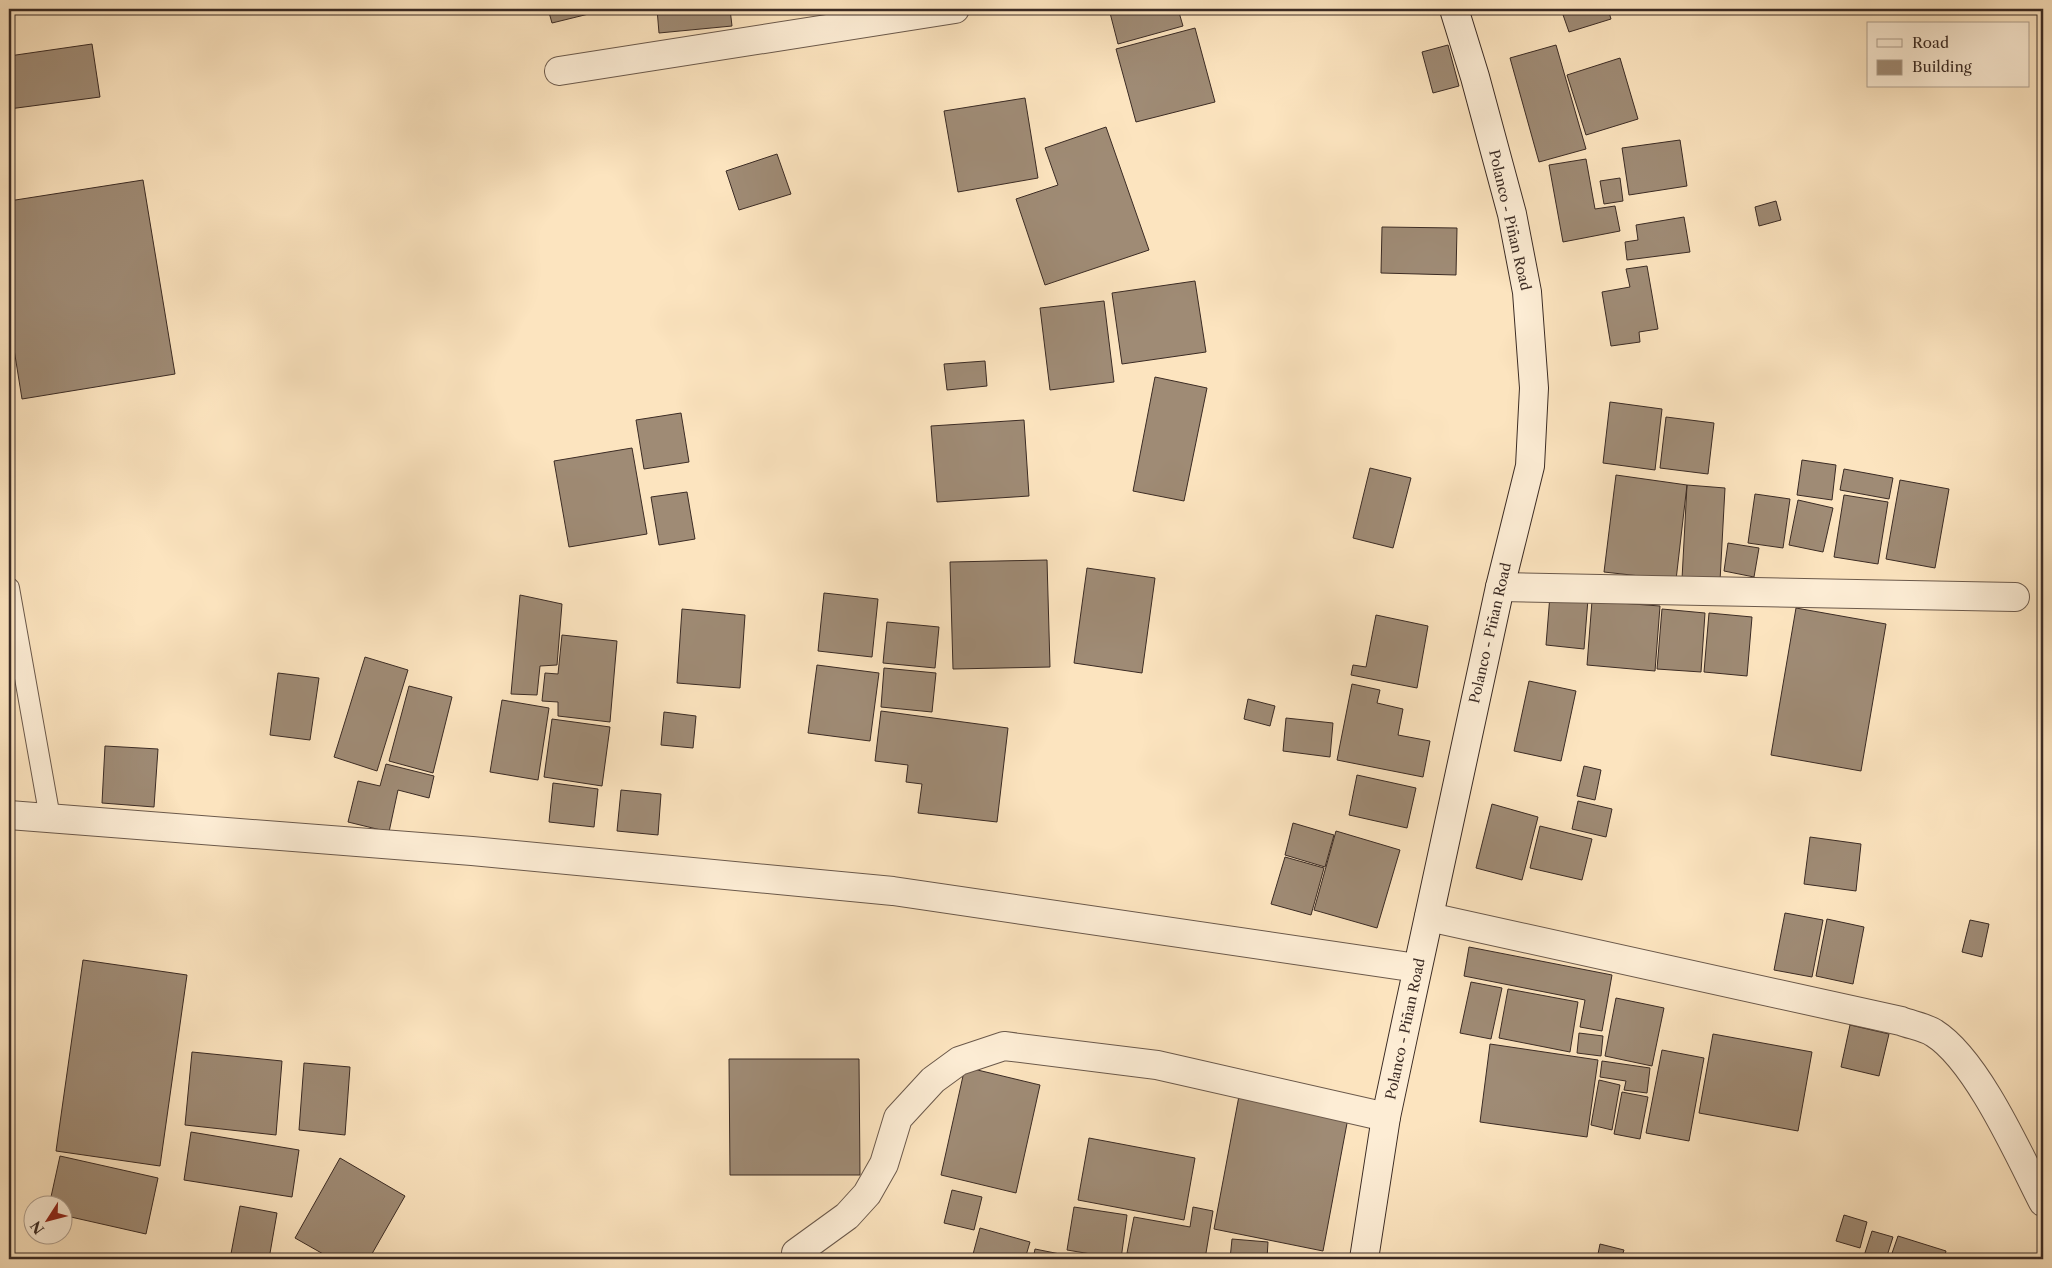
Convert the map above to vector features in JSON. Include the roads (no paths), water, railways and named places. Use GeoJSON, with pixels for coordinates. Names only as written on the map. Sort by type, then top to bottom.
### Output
{"type":"FeatureCollection","features":[{"type":"Feature","properties":{"kind":"street"},"geometry":{"type":"LineString","coordinates":[[559,71],[955,9]]}},
{"type":"Feature","properties":{"kind":"street","name":"Polanco - Piñan Road"},"geometry":{"type":"LineString","coordinates":[[1364,1259],[1386,1117],[1417,968],[1500,587],[1530,466],[1534,388],[1527,292],[1512,214],[1476,77],[1454,9]]}},
{"type":"Feature","properties":{"kind":"street"},"geometry":{"type":"LineString","coordinates":[[1500,587],[2015,597]]}},
{"type":"Feature","properties":{"kind":"street"},"geometry":{"type":"LineString","coordinates":[[9,815],[472,851],[893,891],[1417,968]]}},
{"type":"Feature","properties":{"kind":"street"},"geometry":{"type":"LineString","coordinates":[[1429,917],[1901,1021],[1934,1033],[1962,1059],[1985,1094],[2008,1132],[2043,1202]]}},
{"type":"Feature","properties":{"kind":"street"},"geometry":{"type":"LineString","coordinates":[[796,1253],[847,1216],[867,1194],[884,1164],[898,1118],[933,1080],[959,1061],[1004,1046],[1157,1065],[1386,1117]]}},
{"type":"Feature","properties":{"kind":"lane"},"geometry":{"type":"LineString","coordinates":[[9,588],[50,818]]}}]}
